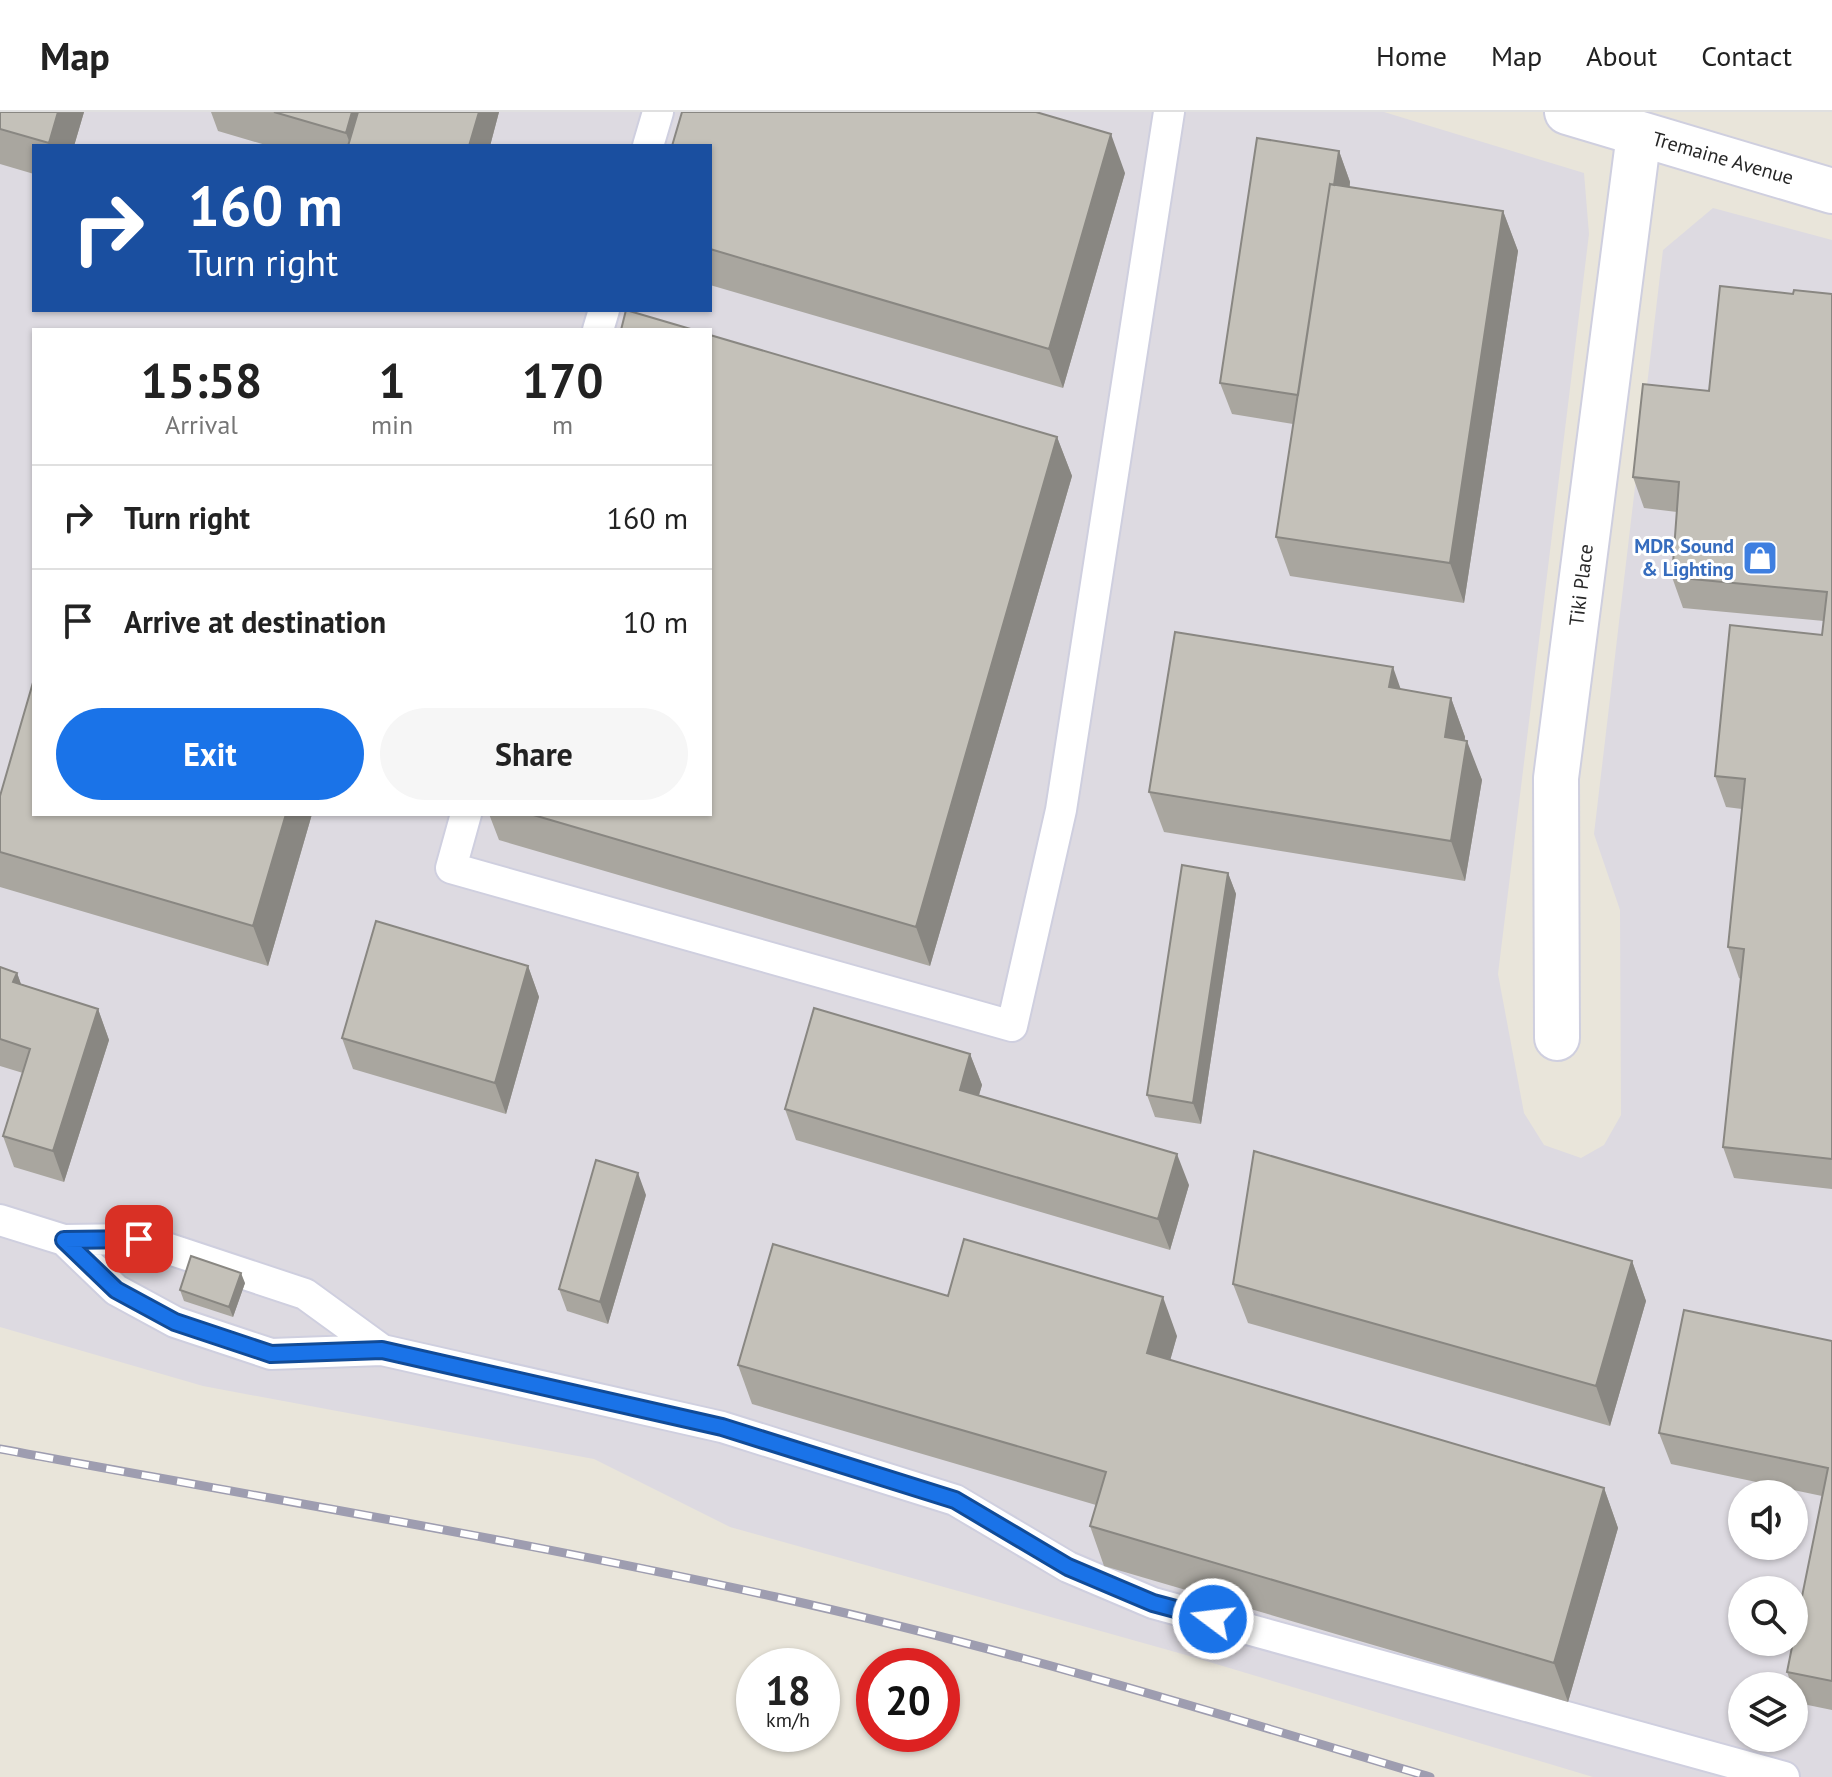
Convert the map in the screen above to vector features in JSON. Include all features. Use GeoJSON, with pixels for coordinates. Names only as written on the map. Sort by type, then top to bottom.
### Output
{"type":"FeatureCollection","features":[{"type":"Feature","properties":{"kind":"street","name":"Tremaine Avenue"},"geometry":{"type":"LineString","coordinates":[[1567,112],[1832,191]]}},
{"type":"Feature","properties":{"kind":"street","name":"Tiki Place"},"geometry":{"type":"LineString","coordinates":[[1557,1038],[1556,778],[1639,134]]}},
{"type":"Feature","properties":{"kind":"lane"},"geometry":{"type":"LineString","coordinates":[[649,144],[658,112]]}},
{"type":"Feature","properties":{"kind":"lane"},"geometry":{"type":"LineString","coordinates":[[465,816],[451,868],[1012,1026],[1061,810],[1169,112]]}},
{"type":"Feature","properties":{"kind":"lane"},"geometry":{"type":"LineString","coordinates":[[0,1220],[64,1240],[139,1239],[305,1294],[382,1350]]}},
{"type":"Feature","properties":{"kind":"lane"},"geometry":{"type":"LineString","coordinates":[[64,1240],[116,1290],[175,1322],[271,1354],[382,1350],[722,1427],[955,1500],[1068,1567],[1153,1603],[1784,1777]]}},
{"type":"Feature","properties":{"kind":"shaded area"},"geometry":{"type":"Polygon","coordinates":[[[0,112],[1384,112],[1584,173],[1589,234],[1498,974],[1524,1113],[1544,1145],[1581,1158],[1604,1145],[1621,1115],[1620,910],[1594,834],[1663,250],[1713,208],[1832,240],[1832,1777],[1593,1777],[1186,1655],[730,1527],[594,1459],[203,1386],[0,1327],[0,112]]]}},
{"type":"Feature","properties":{"kind":"building"},"geometry":{"type":"Polygon","coordinates":[[[0,112],[58,112],[49,143],[0,129],[0,112]]]}},
{"type":"Feature","properties":{"kind":"building"},"geometry":{"type":"Polygon","coordinates":[[[274,112],[352,112],[346,133],[274,112]]]}},
{"type":"Feature","properties":{"kind":"building"},"geometry":{"type":"Polygon","coordinates":[[[358,112],[479,112],[470,144],[349,144],[358,112]]]}},
{"type":"Feature","properties":{"kind":"building"},"geometry":{"type":"Polygon","coordinates":[[[682,112],[1036,112],[1111,134],[1049,349],[712,250],[712,144],[673,144],[682,112]]]}},
{"type":"Feature","properties":{"kind":"building"},"geometry":{"type":"Polygon","coordinates":[[[1257,138],[1339,151],[1334,185],[1330,184],[1298,395],[1220,383],[1257,138]]]}},
{"type":"Feature","properties":{"kind":"building"},"geometry":{"type":"Polygon","coordinates":[[[1330,184],[1503,211],[1450,563],[1276,537],[1330,184]]]}},
{"type":"Feature","properties":{"kind":"building"},"geometry":{"type":"Polygon","coordinates":[[[1720,286],[1793,294],[1794,290],[1832,294],[1832,1159],[1723,1147],[1744,949],[1728,947],[1745,779],[1715,776],[1730,625],[1822,635],[1827,592],[1672,577],[1679,482],[1633,477],[1643,384],[1709,391],[1720,286]]]}},
{"type":"Feature","properties":{"kind":"building"},"geometry":{"type":"Polygon","coordinates":[[[626,312],[633,312],[687,328],[622,328],[626,312]]]}},
{"type":"Feature","properties":{"kind":"building"},"geometry":{"type":"Polygon","coordinates":[[[712,336],[1057,437],[916,927],[537,816],[712,816],[712,336]]]}},
{"type":"Feature","properties":{"kind":"building"},"geometry":{"type":"Polygon","coordinates":[[[1175,632],[1393,667],[1389,687],[1451,698],[1445,737],[1467,741],[1451,841],[1149,792],[1175,632]]]}},
{"type":"Feature","properties":{"kind":"building"},"geometry":{"type":"Polygon","coordinates":[[[32,686],[32,816],[285,816],[253,926],[0,852],[0,796],[32,686]]]}},
{"type":"Feature","properties":{"kind":"building"},"geometry":{"type":"Polygon","coordinates":[[[1182,865],[1228,873],[1193,1103],[1147,1095],[1182,865]]]}},
{"type":"Feature","properties":{"kind":"building"},"geometry":{"type":"Polygon","coordinates":[[[376,921],[528,966],[495,1083],[342,1038],[376,921]]]}},
{"type":"Feature","properties":{"kind":"building"},"geometry":{"type":"Polygon","coordinates":[[[0,967],[17,973],[13,982],[98,1009],[53,1151],[3,1136],[30,1049],[0,1039],[0,967]]]}},
{"type":"Feature","properties":{"kind":"building"},"geometry":{"type":"Polygon","coordinates":[[[814,1008],[970,1054],[960,1090],[1177,1154],[1158,1219],[785,1109],[814,1008]]]}},
{"type":"Feature","properties":{"kind":"building"},"geometry":{"type":"Polygon","coordinates":[[[1254,1151],[1632,1261],[1596,1386],[1233,1284],[1254,1151]]]}},
{"type":"Feature","properties":{"kind":"building"},"geometry":{"type":"Polygon","coordinates":[[[596,1160],[638,1173],[600,1302],[559,1289],[596,1160]]]}},
{"type":"Feature","properties":{"kind":"building"},"geometry":{"type":"Polygon","coordinates":[[[964,1239],[1163,1297],[1147,1353],[1604,1488],[1554,1663],[1090,1526],[1106,1472],[738,1365],[773,1244],[948,1296],[964,1239]]]}},
{"type":"Feature","properties":{"kind":"building"},"geometry":{"type":"Polygon","coordinates":[[[191,1256],[241,1273],[229,1307],[180,1290],[191,1256]]]}},
{"type":"Feature","properties":{"kind":"building"},"geometry":{"type":"Polygon","coordinates":[[[1684,1310],[1832,1341],[1832,1681],[1808,1676],[1808,1672],[1787,1672],[1790,1656],[1808,1656],[1806,1576],[1828,1468],[1659,1433],[1684,1310]]]}},
{"type":"Feature","properties":{"kind":"railway"},"geometry":{"type":"LineString","coordinates":[[0,1449],[486,1538],[859,1616],[1023,1658],[1430,1777]]}},
{"type":"Feature","properties":{"kind":"place","name":"MDR Sound & Lighting"},"geometry":{"type":"Point","coordinates":[1760,558]}},
{"type":"Feature","properties":{"kind":"route"},"geometry":{"type":"LineString","coordinates":[[139,1239],[64,1240],[116,1290],[175,1322],[271,1354],[382,1350],[722,1427],[955,1500],[1068,1567],[1153,1603],[1213,1619]]}}]}
